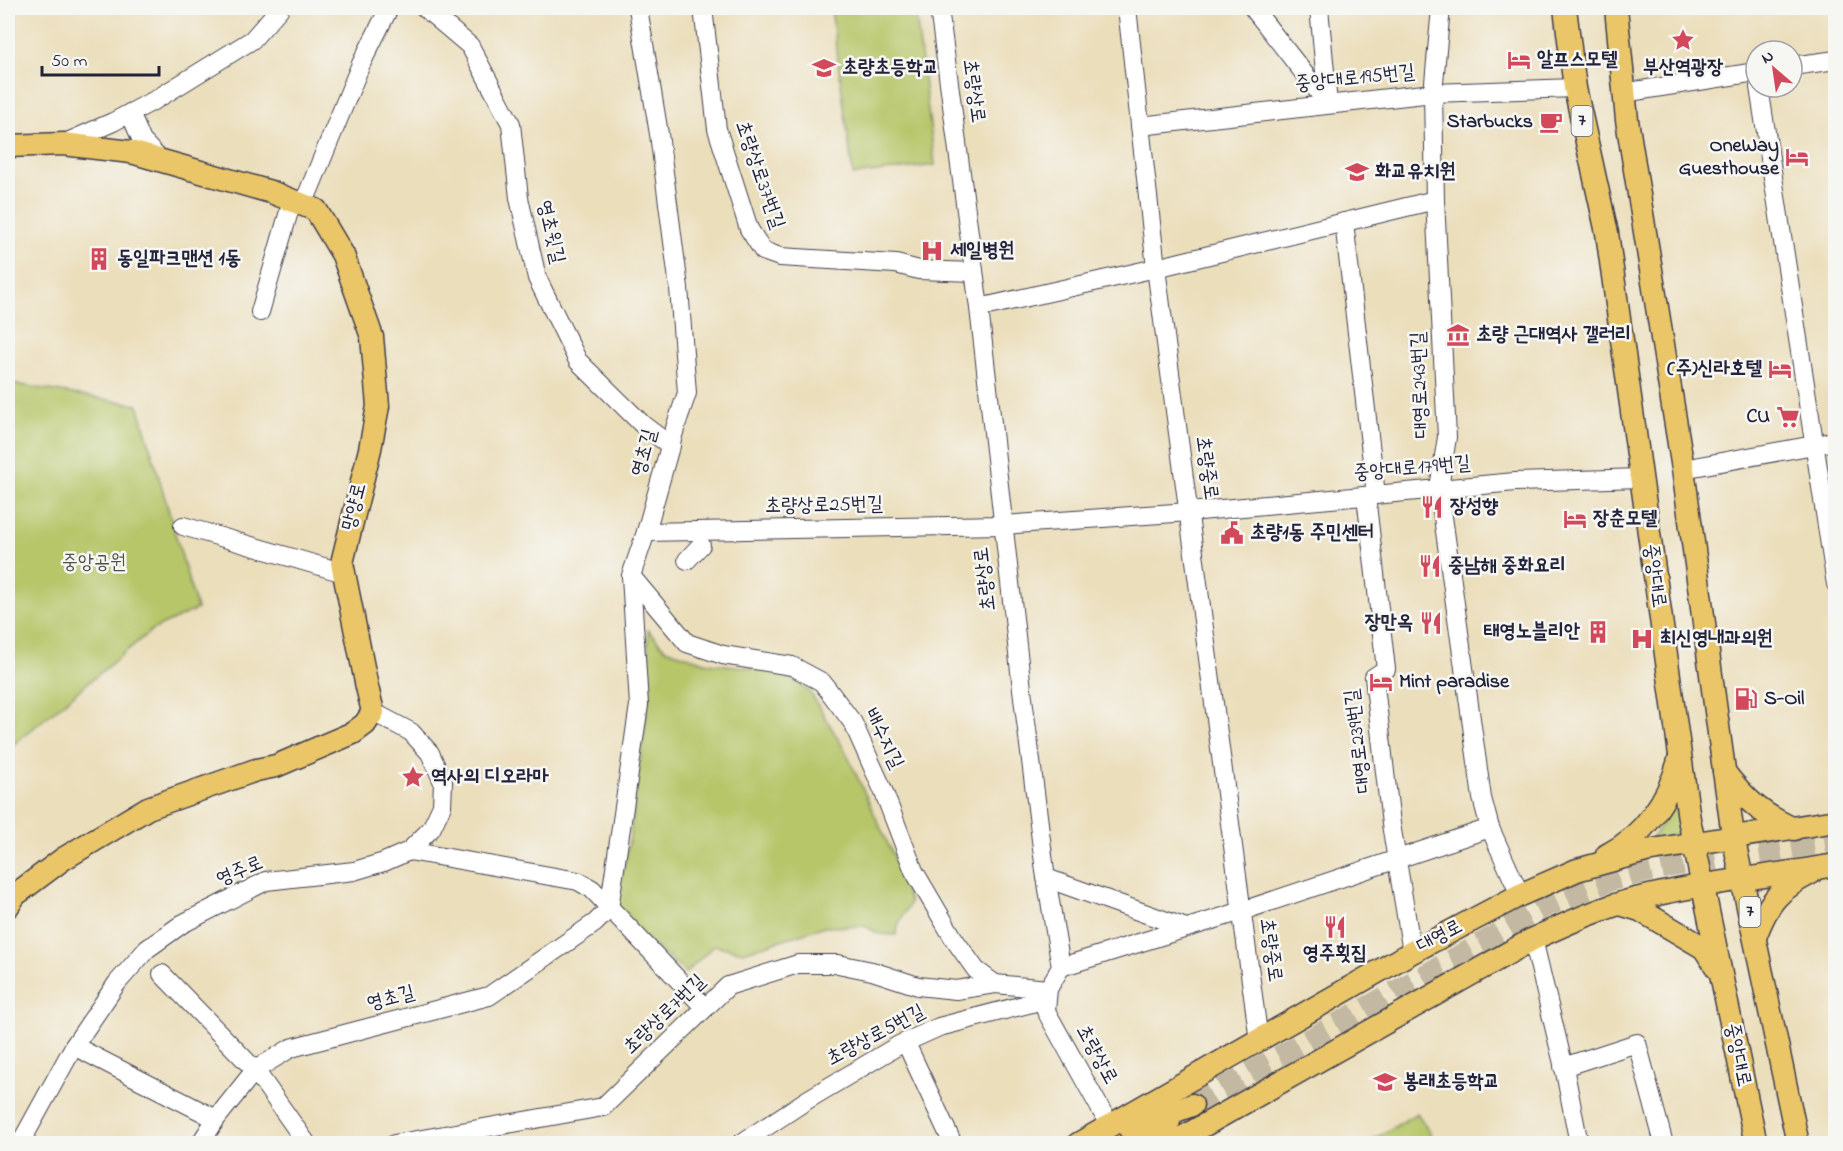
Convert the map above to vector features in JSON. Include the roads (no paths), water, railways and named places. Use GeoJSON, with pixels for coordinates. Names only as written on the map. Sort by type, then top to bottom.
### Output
{"type":"FeatureCollection","features":[{"type":"Feature","properties":{"kind":"main road","name":"중앙대로"},"geometry":{"type":"LineString","coordinates":[[1565,8],[1575,88],[1607,233],[1693,842],[1756,1143]]}},
{"type":"Feature","properties":{"kind":"main road","name":"중앙대로"},"geometry":{"type":"LineString","coordinates":[[1616,8],[1623,93],[1683,469],[1733,836],[1798,1143]]}},
{"type":"Feature","properties":{"kind":"main road","name":"망양로"},"geometry":{"type":"LineString","coordinates":[[8,146],[63,144],[131,152],[272,192],[316,210],[343,255],[372,337],[378,406],[370,449],[342,563],[366,687],[374,712]]}},
{"type":"Feature","properties":{"kind":"main road"},"geometry":{"type":"LineString","coordinates":[[8,906],[15,895],[63,859],[148,808],[285,762],[353,733],[365,724],[374,712]]}},
{"type":"Feature","properties":{"kind":"main road"},"geometry":{"type":"LineString","coordinates":[[1577,870],[1622,848],[1649,821],[1674,781],[1680,753]]}},
{"type":"Feature","properties":{"kind":"main road"},"geometry":{"type":"LineString","coordinates":[[1724,770],[1740,792],[1766,814],[1794,829]]}},
{"type":"Feature","properties":{"kind":"main road","name":"대영로"},"geometry":{"type":"LineString","coordinates":[[1078,1143],[1412,952],[1520,895],[1577,870],[1646,851],[1693,842],[1794,829],[1836,821]]}},
{"type":"Feature","properties":{"kind":"main road"},"geometry":{"type":"LineString","coordinates":[[1179,1142],[1533,939],[1581,917],[1620,904],[1702,886],[1828,866]]}},
{"type":"Feature","properties":{"kind":"main road"},"geometry":{"type":"LineString","coordinates":[[1755,937],[1771,902],[1788,884],[1828,866]]}},
{"type":"Feature","properties":{"kind":"main road"},"geometry":{"type":"LineString","coordinates":[[1620,904],[1640,910],[1704,948],[1720,972]]}},
{"type":"Feature","properties":{"kind":"main road"},"geometry":{"type":"LineString","coordinates":[[1086,1143],[1192,1105],[1139,1143]]}},
{"type":"Feature","properties":{"kind":"street"},"geometry":{"type":"LineString","coordinates":[[63,144],[155,100],[252,40],[280,8]]}},
{"type":"Feature","properties":{"kind":"street"},"geometry":{"type":"LineString","coordinates":[[260,312],[298,203],[389,8]]}},
{"type":"Feature","properties":{"kind":"street","name":"영초윗길"},"geometry":{"type":"LineString","coordinates":[[425,8],[470,46],[511,124],[519,198],[537,278],[578,361],[643,425],[671,446]]}},
{"type":"Feature","properties":{"kind":"street","name":"영초길"},"geometry":{"type":"LineString","coordinates":[[200,1143],[255,1070],[291,1048],[489,996],[596,922],[609,909],[639,705],[631,576],[687,393],[679,288],[659,134],[638,8]]}},
{"type":"Feature","properties":{"kind":"street","name":"초량상로37번길"},"geometry":{"type":"LineString","coordinates":[[703,8],[717,129],[749,229],[763,251],[780,256],[896,264],[919,270],[974,272]]}},
{"type":"Feature","properties":{"kind":"street","name":"초량상로"},"geometry":{"type":"LineString","coordinates":[[939,8],[979,308],[1002,525],[1046,878],[1061,967]]}},
{"type":"Feature","properties":{"kind":"street","name":"초량중로"},"geometry":{"type":"LineString","coordinates":[[1127,8],[1156,268],[1259,1041]]}},
{"type":"Feature","properties":{"kind":"street"},"geometry":{"type":"LineString","coordinates":[[1253,8],[1328,105]]}},
{"type":"Feature","properties":{"kind":"street"},"geometry":{"type":"LineString","coordinates":[[1319,8],[1328,105]]}},
{"type":"Feature","properties":{"kind":"street","name":"대영로243번길"},"geometry":{"type":"LineString","coordinates":[[1442,8],[1433,93],[1435,200],[1447,437],[1439,488],[1482,798],[1490,828],[1520,895]]}},
{"type":"Feature","properties":{"kind":"street"},"geometry":{"type":"LineString","coordinates":[[1804,64],[1836,60]]}},
{"type":"Feature","properties":{"kind":"street"},"geometry":{"type":"LineString","coordinates":[[1623,93],[1744,74]]}},
{"type":"Feature","properties":{"kind":"street","name":"중앙대로195번길"},"geometry":{"type":"LineString","coordinates":[[1140,126],[1433,93],[1575,88]]}},
{"type":"Feature","properties":{"kind":"street"},"geometry":{"type":"LineString","coordinates":[[1761,99],[1836,584]]}},
{"type":"Feature","properties":{"kind":"street"},"geometry":{"type":"LineString","coordinates":[[130,113],[142,141],[162,161]]}},
{"type":"Feature","properties":{"kind":"street"},"geometry":{"type":"LineString","coordinates":[[979,308],[1156,268],[1435,200]]}},
{"type":"Feature","properties":{"kind":"street"},"geometry":{"type":"LineString","coordinates":[[1344,222],[1371,495]]}},
{"type":"Feature","properties":{"kind":"street"},"geometry":{"type":"LineString","coordinates":[[1683,469],[1836,441]]}},
{"type":"Feature","properties":{"kind":"street","name":"중앙대로179번길"},"geometry":{"type":"LineString","coordinates":[[1002,525],[1189,512],[1515,482],[1640,478]]}},
{"type":"Feature","properties":{"kind":"street","name":"대영로239번길"},"geometry":{"type":"LineString","coordinates":[[1371,495],[1386,669],[1374,677],[1397,860],[1412,952]]}},
{"type":"Feature","properties":{"kind":"street","name":"초량상로25번길"},"geometry":{"type":"LineString","coordinates":[[646,532],[1002,525]]}},
{"type":"Feature","properties":{"kind":"street"},"geometry":{"type":"LineString","coordinates":[[183,526],[344,573]]}},
{"type":"Feature","properties":{"kind":"street"},"geometry":{"type":"LineString","coordinates":[[687,560],[701,545]]}},
{"type":"Feature","properties":{"kind":"street","name":"배수지길"},"geometry":{"type":"LineString","coordinates":[[631,576],[687,643],[723,655],[792,666],[822,682],[853,723],[883,790],[914,871],[954,939],[976,970],[995,984]]}},
{"type":"Feature","properties":{"kind":"street","name":"영주로"},"geometry":{"type":"LineString","coordinates":[[20,1143],[74,1046],[117,983],[147,949],[182,924],[266,881],[354,871],[384,862],[409,851],[431,829],[442,806],[442,782],[430,753],[411,732],[374,712]]}},
{"type":"Feature","properties":{"kind":"street"},"geometry":{"type":"LineString","coordinates":[[1048,994],[1061,967],[1242,911],[1490,828]]}},
{"type":"Feature","properties":{"kind":"street"},"geometry":{"type":"LineString","coordinates":[[409,851],[578,881],[592,889],[705,1008]]}},
{"type":"Feature","properties":{"kind":"street"},"geometry":{"type":"LineString","coordinates":[[1046,878],[1186,928]]}},
{"type":"Feature","properties":{"kind":"street"},"geometry":{"type":"LineString","coordinates":[[1533,939],[1579,1143]]}},
{"type":"Feature","properties":{"kind":"street","name":"초량상로7번길"},"geometry":{"type":"LineString","coordinates":[[394,1143],[603,1107],[728,986],[798,964],[838,964],[872,971],[918,986],[956,990],[995,984],[1048,994]]}},
{"type":"Feature","properties":{"kind":"street"},"geometry":{"type":"LineString","coordinates":[[162,974],[255,1070],[307,1143]]}},
{"type":"Feature","properties":{"kind":"street","name":"초량상로"},"geometry":{"type":"LineString","coordinates":[[1048,994],[1046,1011],[1110,1126]]}},
{"type":"Feature","properties":{"kind":"street","name":"초량상로5번길"},"geometry":{"type":"LineString","coordinates":[[740,1143],[807,1100],[906,1042],[939,1027],[1048,994]]}},
{"type":"Feature","properties":{"kind":"street"},"geometry":{"type":"LineString","coordinates":[[906,1042],[953,1143]]}},
{"type":"Feature","properties":{"kind":"street"},"geometry":{"type":"LineString","coordinates":[[1563,1067],[1637,1043],[1664,1143]]}},
{"type":"Feature","properties":{"kind":"street"},"geometry":{"type":"LineString","coordinates":[[74,1046],[216,1119]]}},
{"type":"Feature","properties":{"kind":"tunnel"},"geometry":{"type":"LineString","coordinates":[[1192,1105],[1546,906],[1614,879],[1671,866],[1836,841]]}},
{"type":"Feature","properties":{"kind":"place","name":"부산역광장"},"geometry":{"type":"Point","coordinates":[1683,40]}},
{"type":"Feature","properties":{"kind":"place","name":"알프스모텔"},"geometry":{"type":"Point","coordinates":[1519,60]}},
{"type":"Feature","properties":{"kind":"place","name":"초량초등학교"},"geometry":{"type":"Point","coordinates":[824,68]}},
{"type":"Feature","properties":{"kind":"place","name":"Starbucks"},"geometry":{"type":"Point","coordinates":[1551,122]}},
{"type":"Feature","properties":{"kind":"place","name":"OneWay Guesthouse"},"geometry":{"type":"Point","coordinates":[1797,157]}},
{"type":"Feature","properties":{"kind":"place","name":"화교유치원"},"geometry":{"type":"Point","coordinates":[1357,172]}},
{"type":"Feature","properties":{"kind":"place","name":"세일병원"},"geometry":{"type":"Point","coordinates":[932,251]}},
{"type":"Feature","properties":{"kind":"place","name":"동일파크맨션 1동"},"geometry":{"type":"Point","coordinates":[99,259]}},
{"type":"Feature","properties":{"kind":"place","name":"초량 근대역사 갤러리"},"geometry":{"type":"Point","coordinates":[1458,335]}},
{"type":"Feature","properties":{"kind":"place","name":"(주)신라호텔"},"geometry":{"type":"Point","coordinates":[1780,369]}},
{"type":"Feature","properties":{"kind":"place","name":"CU"},"geometry":{"type":"Point","coordinates":[1788,417]}},
{"type":"Feature","properties":{"kind":"place","name":"장성향"},"geometry":{"type":"Point","coordinates":[1432,507]}},
{"type":"Feature","properties":{"kind":"place","name":"장춘모텔"},"geometry":{"type":"Point","coordinates":[1575,519]}},
{"type":"Feature","properties":{"kind":"place","name":"초량1동 주민센터"},"geometry":{"type":"Point","coordinates":[1232,533]}},
{"type":"Feature","properties":{"kind":"place","name":"중남해 중화요리"},"geometry":{"type":"Point","coordinates":[1430,566]}},
{"type":"Feature","properties":{"kind":"place","name":"장만옥"},"geometry":{"type":"Point","coordinates":[1431,623]}},
{"type":"Feature","properties":{"kind":"place","name":"태영노블리안"},"geometry":{"type":"Point","coordinates":[1598,632]}},
{"type":"Feature","properties":{"kind":"place","name":"최신영내과의원"},"geometry":{"type":"Point","coordinates":[1642,639]}},
{"type":"Feature","properties":{"kind":"place","name":"Mint paradise"},"geometry":{"type":"Point","coordinates":[1381,682]}},
{"type":"Feature","properties":{"kind":"place","name":"S-Oil"},"geometry":{"type":"Point","coordinates":[1746,699]}},
{"type":"Feature","properties":{"kind":"place","name":"역사의 디오라마"},"geometry":{"type":"Point","coordinates":[413,777]}},
{"type":"Feature","properties":{"kind":"place","name":"영주횟집"},"geometry":{"type":"Point","coordinates":[1335,927]}},
{"type":"Feature","properties":{"kind":"place","name":"봉래초등학교"},"geometry":{"type":"Point","coordinates":[1385,1082]}},
{"type":"Feature","properties":{"kind":"park label","name":"중앙공원"},"geometry":{"type":"Point","coordinates":[94,563]}}]}
